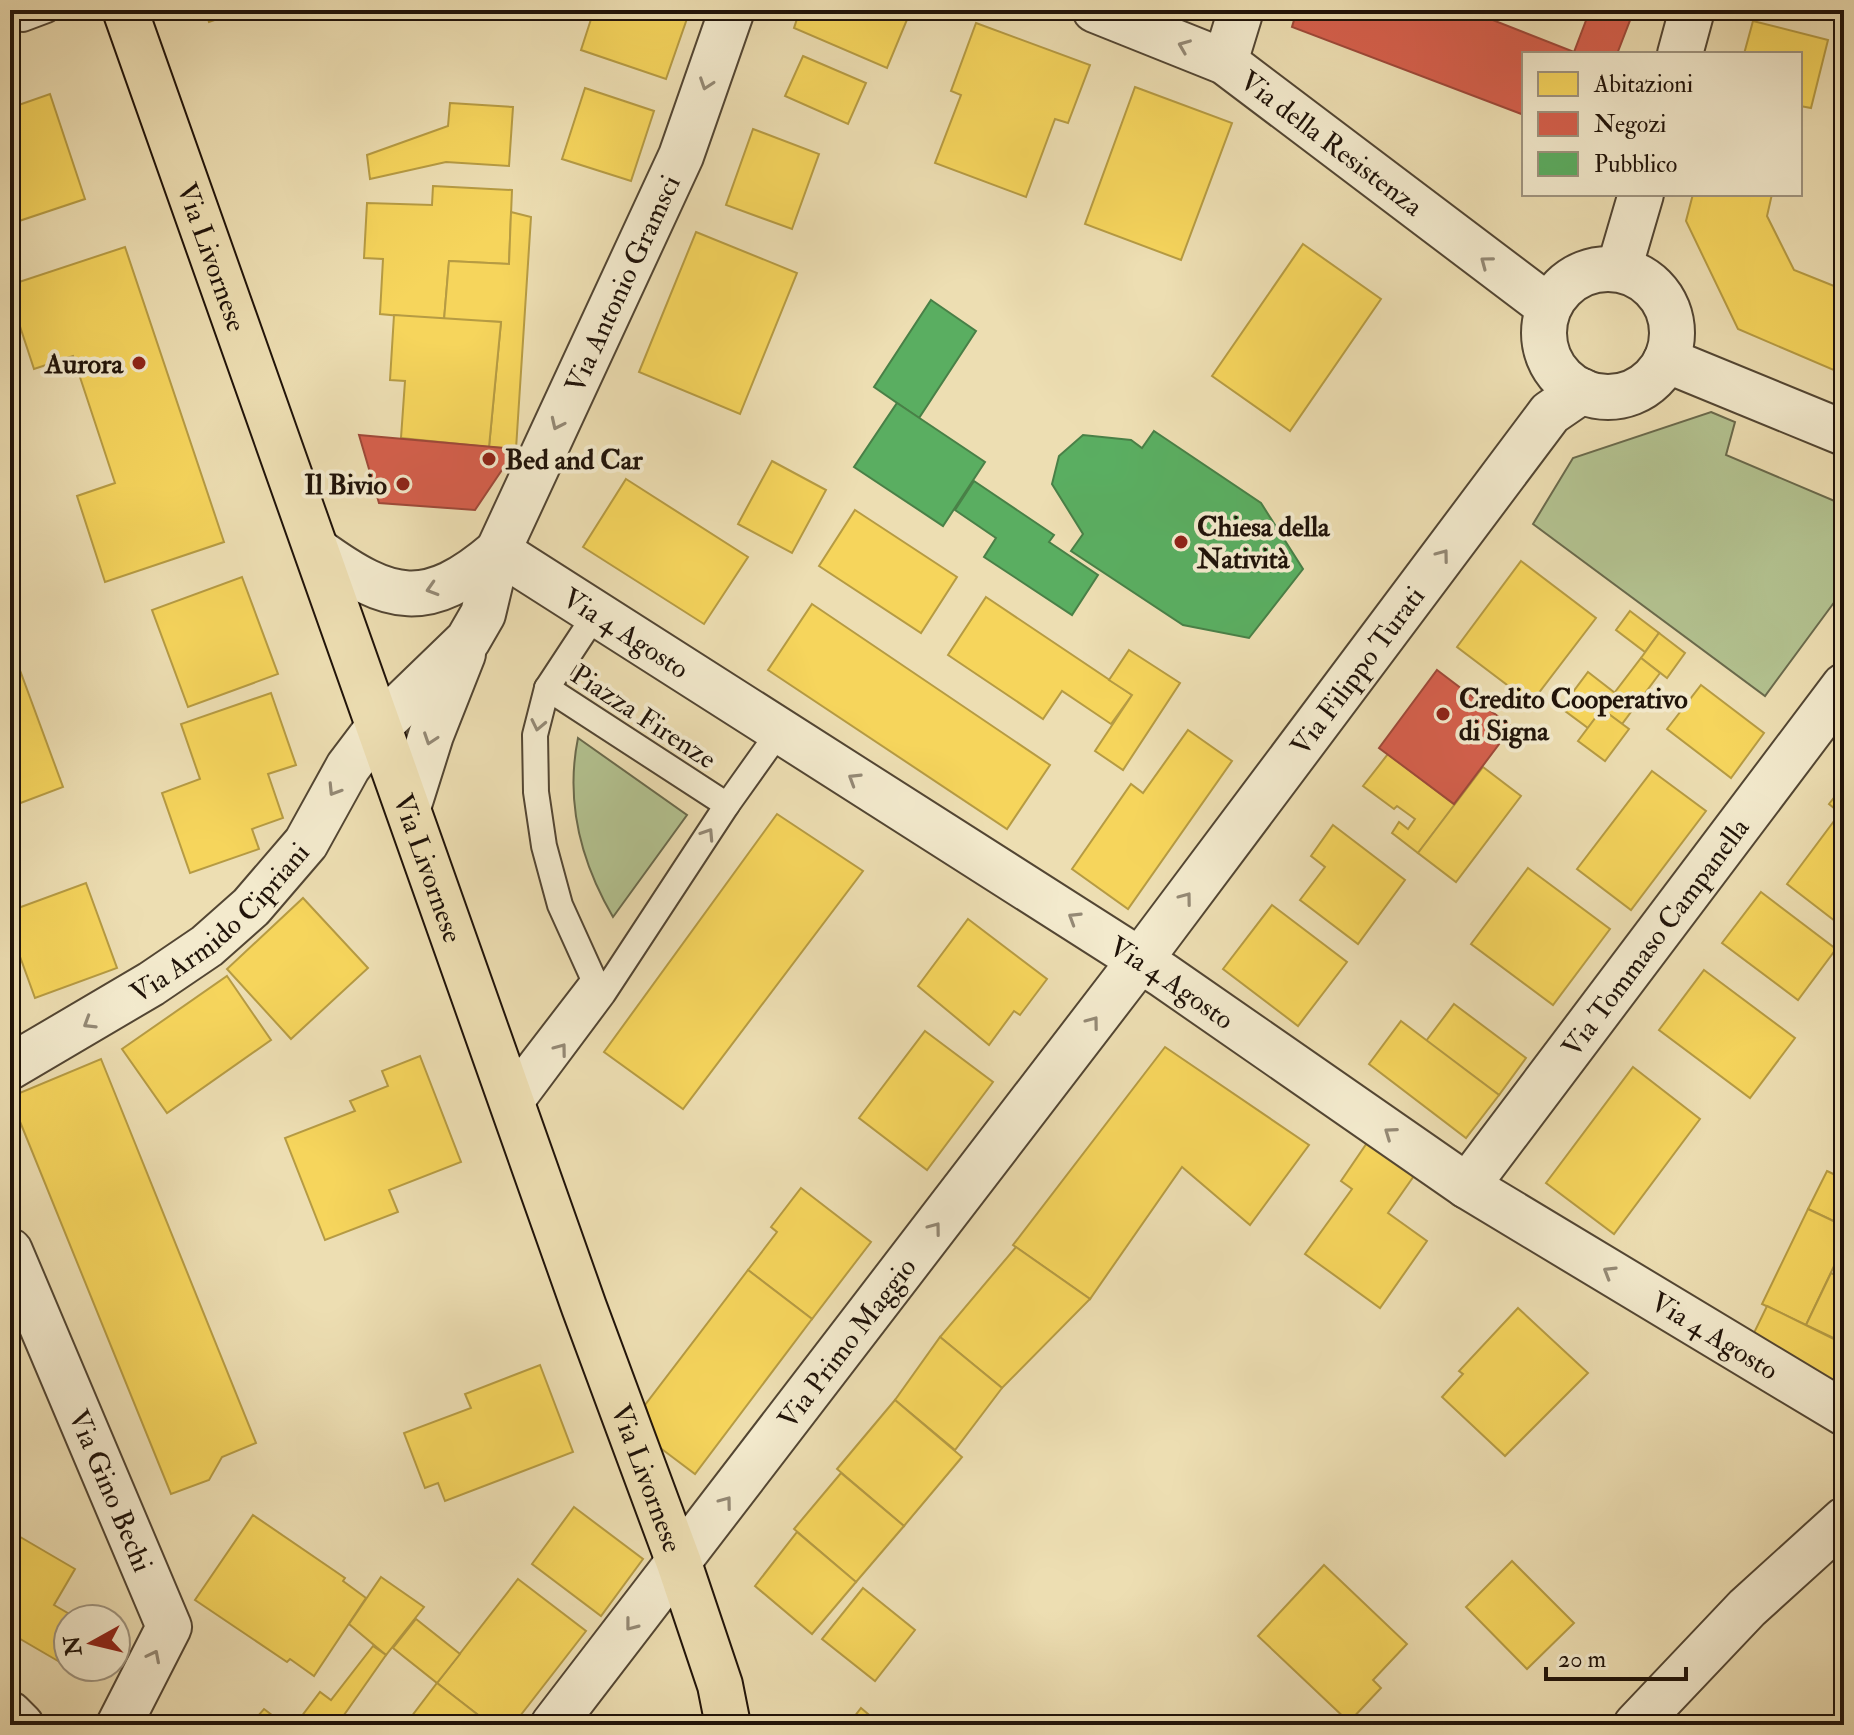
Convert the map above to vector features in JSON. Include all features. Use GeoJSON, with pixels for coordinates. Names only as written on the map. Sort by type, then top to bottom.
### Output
{"type":"FeatureCollection","features":[{"type":"Feature","properties":{"kind":"main road","name":"Via Livornese"},"geometry":{"type":"LineString","coordinates":[[125,10],[679,1563],[720,1685],[728,1725]]}},
{"type":"Feature","properties":{"kind":"street","name":"Via Antonio Gramsci"},"geometry":{"type":"LineString","coordinates":[[408,808],[431,735],[468,640],[483,614],[498,551],[681,156],[732,10]]}},
{"type":"Feature","properties":{"kind":"street","name":"Via della Resistenza"},"geometry":{"type":"LineString","coordinates":[[1095,10],[1225,62],[1549,307]]}},
{"type":"Feature","properties":{"kind":"street"},"geometry":{"type":"LineString","coordinates":[[1225,62],[1241,10]]}},
{"type":"Feature","properties":{"kind":"street"},"geometry":{"type":"LineString","coordinates":[[1681,52],[1692,10]]}},
{"type":"Feature","properties":{"kind":"street"},"geometry":{"type":"LineString","coordinates":[[1619,269],[1640,196]]}},
{"type":"Feature","properties":{"kind":"street"},"geometry":{"type":"LineString","coordinates":[[1597,269],[1619,269],[1646,281],[1665,303],[1672,322],[1666,360],[1655,377],[1639,389],[1621,396],[1602,397],[1582,391],[1565,381],[1549,355],[1544,326],[1549,307],[1561,289],[1577,276],[1597,269]]}},
{"type":"Feature","properties":{"kind":"street"},"geometry":{"type":"LineString","coordinates":[[1666,360],[1844,433]]}},
{"type":"Feature","properties":{"kind":"street","name":"Via Filippo Turati"},"geometry":{"type":"LineString","coordinates":[[1140,960],[1550,413],[1582,391]]}},
{"type":"Feature","properties":{"kind":"street","name":"Via Antonio Gramsci"},"geometry":{"type":"LineString","coordinates":[[318,551],[358,581],[395,593],[428,593],[468,574],[498,551]]}},
{"type":"Feature","properties":{"kind":"street","name":"Via 4 Agosto"},"geometry":{"type":"LineString","coordinates":[[498,551],[1140,960],[1467,1186],[1844,1413]]}},
{"type":"Feature","properties":{"kind":"street","name":"Via Antonio Gramsci"},"geometry":{"type":"LineString","coordinates":[[379,726],[468,640]]}},
{"type":"Feature","properties":{"kind":"street","name":"Via Tommaso Campanella"},"geometry":{"type":"LineString","coordinates":[[1467,1186],[1844,686]]}},
{"type":"Feature","properties":{"kind":"street","name":"Via Armido Cipriani"},"geometry":{"type":"LineString","coordinates":[[10,1067],[151,984],[207,946],[251,907],[306,843],[348,767],[379,726]]}},
{"type":"Feature","properties":{"kind":"street","name":"Via Primo Maggio"},"geometry":{"type":"LineString","coordinates":[[553,1725],[1140,960]]}},
{"type":"Feature","properties":{"kind":"street","name":"Via Gino Bechi"},"geometry":{"type":"LineString","coordinates":[[10,1251],[169,1627],[119,1725]]}},
{"type":"Feature","properties":{"kind":"street"},"geometry":{"type":"LineString","coordinates":[[1636,1725],[1747,1608],[1841,1525]]}},
{"type":"Feature","properties":{"kind":"street"},"geometry":{"type":"LineString","coordinates":[[10,1714],[21,1725]]}},
{"type":"Feature","properties":{"kind":"lane"},"geometry":{"type":"LineString","coordinates":[[23,19],[47,10]]}},
{"type":"Feature","properties":{"kind":"lane"},"geometry":{"type":"LineString","coordinates":[[547,688],[597,612]]}},
{"type":"Feature","properties":{"kind":"lane","name":"Piazza Firenze"},"geometry":{"type":"LineString","coordinates":[[547,688],[727,805],[603,994],[512,1102],[594,980],[560,905],[544,846],[536,792],[535,735],[547,688]]}},
{"type":"Feature","properties":{"kind":"lane"},"geometry":{"type":"LineString","coordinates":[[727,805],[779,732]]}},
{"type":"Feature","properties":{"kind":"green space"},"geometry":{"type":"Polygon","coordinates":[[[1711,412],[1735,422],[1726,455],[1844,505],[1844,589],[1765,696],[1533,524],[1573,458],[1711,412]]]}},
{"type":"Feature","properties":{"kind":"green space"},"geometry":{"type":"Polygon","coordinates":[[[578,738],[687,815],[613,917],[592,875],[579,831],[573,785],[578,738]]]}},
{"type":"Feature","properties":{"kind":"building: Abitazioni"},"geometry":{"type":"Polygon","coordinates":[[[205,10],[243,10],[209,22],[205,10]]]}},
{"type":"Feature","properties":{"kind":"building: Abitazioni"},"geometry":{"type":"Polygon","coordinates":[[[594,10],[690,10],[666,79],[581,50],[594,10]]]}},
{"type":"Feature","properties":{"kind":"building: Abitazioni"},"geometry":{"type":"Polygon","coordinates":[[[800,10],[911,10],[887,68],[794,28],[800,10]]]}},
{"type":"Feature","properties":{"kind":"building: Abitazioni"},"geometry":{"type":"Polygon","coordinates":[[[1753,21],[1828,40],[1811,108],[1802,106],[1802,52],[1745,52],[1753,21]]]}},
{"type":"Feature","properties":{"kind":"building: Abitazioni"},"geometry":{"type":"Polygon","coordinates":[[[976,23],[1090,65],[1068,123],[1055,119],[1026,197],[935,163],[961,95],[951,91],[976,23]]]}},
{"type":"Feature","properties":{"kind":"building: Abitazioni"},"geometry":{"type":"Polygon","coordinates":[[[803,56],[866,83],[848,124],[785,96],[803,56]]]}},
{"type":"Feature","properties":{"kind":"building: Abitazioni"},"geometry":{"type":"Polygon","coordinates":[[[1135,87],[1232,123],[1181,260],[1085,224],[1135,87]]]}},
{"type":"Feature","properties":{"kind":"building: Abitazioni"},"geometry":{"type":"Polygon","coordinates":[[[585,88],[654,111],[631,181],[562,159],[585,88]]]}},
{"type":"Feature","properties":{"kind":"building: Abitazioni"},"geometry":{"type":"Polygon","coordinates":[[[50,94],[85,199],[10,224],[10,108],[50,94]]]}},
{"type":"Feature","properties":{"kind":"building: Abitazioni"},"geometry":{"type":"Polygon","coordinates":[[[450,103],[513,107],[509,166],[446,162],[370,179],[367,155],[448,126],[450,103]]]}},
{"type":"Feature","properties":{"kind":"building: Abitazioni"},"geometry":{"type":"Polygon","coordinates":[[[753,129],[819,154],[792,229],[726,205],[753,129]]]}},
{"type":"Feature","properties":{"kind":"building: Abitazioni"},"geometry":{"type":"Polygon","coordinates":[[[433,186],[512,190],[509,264],[449,261],[444,320],[380,314],[383,259],[364,258],[367,203],[432,205],[433,186]]]}},
{"type":"Feature","properties":{"kind":"building: Abitazioni"},"geometry":{"type":"Polygon","coordinates":[[[1692,196],[1772,196],[1767,216],[1794,270],[1844,290],[1844,352],[1836,371],[1738,329],[1686,221],[1692,196]]]}},
{"type":"Feature","properties":{"kind":"building: Abitazioni"},"geometry":{"type":"Polygon","coordinates":[[[511,212],[531,217],[516,449],[489,447],[501,322],[444,320],[449,261],[509,264],[511,212]]]}},
{"type":"Feature","properties":{"kind":"building: Abitazioni"},"geometry":{"type":"Polygon","coordinates":[[[696,232],[797,273],[740,414],[639,372],[696,232]]]}},
{"type":"Feature","properties":{"kind":"building: Abitazioni"},"geometry":{"type":"Polygon","coordinates":[[[1303,244],[1381,299],[1290,431],[1212,376],[1303,244]]]}},
{"type":"Feature","properties":{"kind":"building: Abitazioni"},"geometry":{"type":"Polygon","coordinates":[[[125,247],[224,542],[105,582],[77,496],[115,483],[73,356],[34,369],[10,296],[10,285],[125,247]]]}},
{"type":"Feature","properties":{"kind":"building: Abitazioni"},"geometry":{"type":"Polygon","coordinates":[[[394,315],[501,322],[489,447],[401,438],[405,381],[390,380],[394,315]]]}},
{"type":"Feature","properties":{"kind":"building: Abitazioni"},"geometry":{"type":"Polygon","coordinates":[[[772,461],[826,490],[792,553],[738,524],[772,461]]]}},
{"type":"Feature","properties":{"kind":"building: Abitazioni"},"geometry":{"type":"Polygon","coordinates":[[[626,479],[748,557],[704,624],[583,547],[626,479]]]}},
{"type":"Feature","properties":{"kind":"building: Abitazioni"},"geometry":{"type":"Polygon","coordinates":[[[855,510],[957,577],[921,633],[819,566],[855,510]]]}},
{"type":"Feature","properties":{"kind":"building: Abitazioni"},"geometry":{"type":"Polygon","coordinates":[[[1521,561],[1596,618],[1531,703],[1457,647],[1521,561]]]}},
{"type":"Feature","properties":{"kind":"building: Abitazioni"},"geometry":{"type":"Polygon","coordinates":[[[242,577],[278,674],[188,707],[152,610],[242,577]]]}},
{"type":"Feature","properties":{"kind":"building: Abitazioni"},"geometry":{"type":"Polygon","coordinates":[[[986,597],[1132,695],[1111,724],[1062,691],[1043,719],[948,655],[986,597]]]}},
{"type":"Feature","properties":{"kind":"building: Abitazioni"},"geometry":{"type":"Polygon","coordinates":[[[812,604],[1050,765],[1007,829],[768,670],[812,604]]]}},
{"type":"Feature","properties":{"kind":"building: Abitazioni"},"geometry":{"type":"Polygon","coordinates":[[[1630,611],[1659,633],[1645,652],[1616,630],[1630,611]]]}},
{"type":"Feature","properties":{"kind":"building: Abitazioni"},"geometry":{"type":"Polygon","coordinates":[[[1659,633],[1685,653],[1667,678],[1641,658],[1659,633]]]}},
{"type":"Feature","properties":{"kind":"building: Abitazioni"},"geometry":{"type":"Polygon","coordinates":[[[1129,650],[1180,683],[1123,770],[1095,751],[1132,695],[1109,680],[1129,650]]]}},
{"type":"Feature","properties":{"kind":"building: Abitazioni"},"geometry":{"type":"Polygon","coordinates":[[[14,654],[63,787],[10,807],[10,656],[14,654]]]}},
{"type":"Feature","properties":{"kind":"building: Abitazioni"},"geometry":{"type":"Polygon","coordinates":[[[1641,658],[1660,673],[1622,724],[1602,709],[1641,658]]]}},
{"type":"Feature","properties":{"kind":"building: Abitazioni"},"geometry":{"type":"Polygon","coordinates":[[[1588,672],[1615,693],[1588,728],[1561,708],[1588,672]]]}},
{"type":"Feature","properties":{"kind":"building: Abitazioni"},"geometry":{"type":"Polygon","coordinates":[[[1701,685],[1764,733],[1731,778],[1667,729],[1701,685]]]}},
{"type":"Feature","properties":{"kind":"building: Abitazioni"},"geometry":{"type":"Polygon","coordinates":[[[271,693],[296,765],[268,774],[283,818],[252,829],[259,849],[190,873],[162,793],[200,779],[181,724],[271,693]]]}},
{"type":"Feature","properties":{"kind":"building: Abitazioni"},"geometry":{"type":"Polygon","coordinates":[[[1602,709],[1629,729],[1605,761],[1578,741],[1602,709]]]}},
{"type":"Feature","properties":{"kind":"building: Abitazioni"},"geometry":{"type":"Polygon","coordinates":[[[1188,730],[1232,761],[1128,909],[1072,869],[1131,784],[1143,793],[1188,730]]]}},
{"type":"Feature","properties":{"kind":"building: Abitazioni"},"geometry":{"type":"Polygon","coordinates":[[[1388,754],[1455,805],[1418,853],[1392,833],[1399,822],[1408,829],[1415,819],[1397,806],[1394,809],[1363,786],[1388,754]]]}},
{"type":"Feature","properties":{"kind":"building: Abitazioni"},"geometry":{"type":"Polygon","coordinates":[[[1483,767],[1521,796],[1456,882],[1418,853],[1483,767]]]}},
{"type":"Feature","properties":{"kind":"building: Abitazioni"},"geometry":{"type":"Polygon","coordinates":[[[1652,771],[1706,811],[1631,910],[1577,869],[1652,771]]]}},
{"type":"Feature","properties":{"kind":"building: Abitazioni"},"geometry":{"type":"Polygon","coordinates":[[[1844,785],[1844,928],[1787,884],[1840,813],[1829,804],[1844,785]]]}},
{"type":"Feature","properties":{"kind":"building: Abitazioni"},"geometry":{"type":"Polygon","coordinates":[[[777,814],[863,871],[683,1109],[604,1052],[777,814]]]}},
{"type":"Feature","properties":{"kind":"building: Abitazioni"},"geometry":{"type":"Polygon","coordinates":[[[1333,825],[1405,880],[1358,944],[1300,900],[1325,867],[1311,856],[1333,825]]]}},
{"type":"Feature","properties":{"kind":"building: Abitazioni"},"geometry":{"type":"Polygon","coordinates":[[[1528,868],[1610,929],[1553,1005],[1471,944],[1528,868]]]}},
{"type":"Feature","properties":{"kind":"building: Abitazioni"},"geometry":{"type":"Polygon","coordinates":[[[86,883],[117,968],[35,998],[10,929],[10,911],[86,883]]]}},
{"type":"Feature","properties":{"kind":"building: Abitazioni"},"geometry":{"type":"Polygon","coordinates":[[[1761,892],[1836,949],[1798,1000],[1722,943],[1761,892]]]}},
{"type":"Feature","properties":{"kind":"building: Abitazioni"},"geometry":{"type":"Polygon","coordinates":[[[303,898],[368,968],[291,1039],[227,969],[303,898]]]}},
{"type":"Feature","properties":{"kind":"building: Abitazioni"},"geometry":{"type":"Polygon","coordinates":[[[1272,905],[1347,962],[1298,1026],[1223,969],[1272,905]]]}},
{"type":"Feature","properties":{"kind":"building: Abitazioni"},"geometry":{"type":"Polygon","coordinates":[[[968,919],[1047,979],[1020,1015],[1014,1011],[989,1045],[918,986],[968,919]]]}},
{"type":"Feature","properties":{"kind":"building: Abitazioni"},"geometry":{"type":"Polygon","coordinates":[[[1704,970],[1795,1038],[1750,1098],[1659,1030],[1704,970]]]}},
{"type":"Feature","properties":{"kind":"building: Abitazioni"},"geometry":{"type":"Polygon","coordinates":[[[227,976],[271,1040],[167,1113],[122,1049],[227,976]]]}},
{"type":"Feature","properties":{"kind":"building: Abitazioni"},"geometry":{"type":"Polygon","coordinates":[[[1454,1004],[1526,1058],[1499,1095],[1426,1041],[1454,1004]]]}},
{"type":"Feature","properties":{"kind":"building: Abitazioni"},"geometry":{"type":"Polygon","coordinates":[[[1401,1021],[1499,1095],[1466,1138],[1369,1064],[1401,1021]]]}},
{"type":"Feature","properties":{"kind":"building: Abitazioni"},"geometry":{"type":"Polygon","coordinates":[[[925,1031],[993,1082],[927,1170],[859,1118],[925,1031]]]}},
{"type":"Feature","properties":{"kind":"building: Abitazioni"},"geometry":{"type":"Polygon","coordinates":[[[1165,1047],[1309,1145],[1250,1225],[1182,1167],[1090,1299],[1013,1245],[1165,1047]]]}},
{"type":"Feature","properties":{"kind":"building: Abitazioni"},"geometry":{"type":"Polygon","coordinates":[[[420,1056],[461,1162],[389,1190],[398,1212],[325,1240],[285,1138],[355,1111],[350,1101],[388,1086],[382,1071],[420,1056]]]}},
{"type":"Feature","properties":{"kind":"building: Abitazioni"},"geometry":{"type":"Polygon","coordinates":[[[101,1059],[256,1443],[222,1457],[209,1480],[171,1494],[10,1097],[101,1059]]]}},
{"type":"Feature","properties":{"kind":"building: Abitazioni"},"geometry":{"type":"Polygon","coordinates":[[[1633,1067],[1700,1119],[1614,1234],[1546,1183],[1633,1067]]]}},
{"type":"Feature","properties":{"kind":"building: Abitazioni"},"geometry":{"type":"Polygon","coordinates":[[[1369,1140],[1416,1173],[1388,1213],[1427,1241],[1380,1308],[1305,1254],[1352,1189],[1341,1181],[1369,1140]]]}},
{"type":"Feature","properties":{"kind":"building: Abitazioni"},"geometry":{"type":"Polygon","coordinates":[[[1827,1171],[1844,1179],[1844,1226],[1808,1209],[1827,1171]]]}},
{"type":"Feature","properties":{"kind":"building: Abitazioni"},"geometry":{"type":"Polygon","coordinates":[[[801,1188],[871,1242],[812,1319],[748,1270],[777,1232],[771,1227],[801,1188]]]}},
{"type":"Feature","properties":{"kind":"building: Abitazioni"},"geometry":{"type":"Polygon","coordinates":[[[1808,1209],[1844,1226],[1844,1245],[1806,1325],[1762,1304],[1808,1209]]]}},
{"type":"Feature","properties":{"kind":"building: Abitazioni"},"geometry":{"type":"Polygon","coordinates":[[[1016,1247],[1090,1299],[1002,1388],[940,1337],[1016,1247]]]}},
{"type":"Feature","properties":{"kind":"building: Abitazioni"},"geometry":{"type":"Polygon","coordinates":[[[748,1270],[812,1319],[695,1474],[659,1447],[645,1405],[748,1270]]]}},
{"type":"Feature","properties":{"kind":"building: Abitazioni"},"geometry":{"type":"Polygon","coordinates":[[[1831,1273],[1844,1279],[1844,1343],[1806,1325],[1831,1273]]]}},
{"type":"Feature","properties":{"kind":"building: Abitazioni"},"geometry":{"type":"Polygon","coordinates":[[[1767,1306],[1844,1344],[1844,1395],[1750,1341],[1767,1306]]]}},
{"type":"Feature","properties":{"kind":"building: Abitazioni"},"geometry":{"type":"Polygon","coordinates":[[[1518,1308],[1588,1373],[1505,1456],[1442,1397],[1463,1374],[1459,1371],[1518,1308]]]}},
{"type":"Feature","properties":{"kind":"building: Abitazioni"},"geometry":{"type":"Polygon","coordinates":[[[940,1337],[1002,1388],[955,1450],[895,1400],[940,1337]]]}},
{"type":"Feature","properties":{"kind":"building: Abitazioni"},"geometry":{"type":"Polygon","coordinates":[[[540,1365],[573,1452],[445,1501],[438,1483],[425,1488],[404,1433],[471,1408],[465,1394],[540,1365]]]}},
{"type":"Feature","properties":{"kind":"building: Abitazioni"},"geometry":{"type":"Polygon","coordinates":[[[895,1400],[962,1457],[904,1526],[837,1469],[895,1400]]]}},
{"type":"Feature","properties":{"kind":"building: Abitazioni"},"geometry":{"type":"Polygon","coordinates":[[[841,1473],[904,1526],[856,1582],[794,1529],[841,1473]]]}},
{"type":"Feature","properties":{"kind":"building: Abitazioni"},"geometry":{"type":"Polygon","coordinates":[[[574,1507],[643,1559],[601,1616],[532,1564],[574,1507]]]}},
{"type":"Feature","properties":{"kind":"building: Abitazioni"},"geometry":{"type":"Polygon","coordinates":[[[253,1515],[345,1578],[343,1581],[366,1598],[314,1676],[290,1659],[287,1662],[195,1600],[253,1515]]]}},
{"type":"Feature","properties":{"kind":"building: Abitazioni"},"geometry":{"type":"Polygon","coordinates":[[[10,1531],[75,1569],[55,1603],[52,1603],[52,1658],[10,1633],[10,1531]]]}},
{"type":"Feature","properties":{"kind":"building: Abitazioni"},"geometry":{"type":"Polygon","coordinates":[[[797,1532],[856,1582],[812,1634],[755,1586],[797,1532]]]}},
{"type":"Feature","properties":{"kind":"building: Abitazioni"},"geometry":{"type":"Polygon","coordinates":[[[1512,1561],[1574,1623],[1527,1669],[1466,1607],[1512,1561]]]}},
{"type":"Feature","properties":{"kind":"building: Abitazioni"},"geometry":{"type":"Polygon","coordinates":[[[1324,1565],[1407,1644],[1373,1680],[1381,1688],[1349,1722],[1258,1636],[1324,1565]]]}},
{"type":"Feature","properties":{"kind":"building: Abitazioni"},"geometry":{"type":"Polygon","coordinates":[[[381,1577],[424,1607],[386,1655],[349,1624],[381,1577]]]}},
{"type":"Feature","properties":{"kind":"building: Abitazioni"},"geometry":{"type":"Polygon","coordinates":[[[518,1579],[586,1631],[513,1725],[491,1725],[437,1683],[518,1579]]]}},
{"type":"Feature","properties":{"kind":"building: Abitazioni"},"geometry":{"type":"Polygon","coordinates":[[[863,1588],[915,1630],[875,1681],[822,1639],[863,1588]]]}},
{"type":"Feature","properties":{"kind":"building: Abitazioni"},"geometry":{"type":"Polygon","coordinates":[[[416,1619],[460,1654],[437,1683],[393,1648],[416,1619]]]}},
{"type":"Feature","properties":{"kind":"building: Abitazioni"},"geometry":{"type":"Polygon","coordinates":[[[373,1646],[386,1655],[337,1725],[295,1725],[320,1692],[331,1700],[373,1646]]]}},
{"type":"Feature","properties":{"kind":"building: Abitazioni"},"geometry":{"type":"Polygon","coordinates":[[[437,1683],[491,1725],[405,1725],[437,1683]]]}},
{"type":"Feature","properties":{"kind":"building: Abitazioni"},"geometry":{"type":"Polygon","coordinates":[[[861,1708],[881,1725],[848,1725],[861,1708]]]}},
{"type":"Feature","properties":{"kind":"building: Abitazioni"},"geometry":{"type":"Polygon","coordinates":[[[264,1709],[285,1725],[250,1725],[264,1709]]]}},
{"type":"Feature","properties":{"kind":"building: Negozi"},"geometry":{"type":"Polygon","coordinates":[[[1297,10],[1494,10],[1490,19],[1574,52],[1522,52],[1522,114],[1292,27],[1297,10]]]}},
{"type":"Feature","properties":{"kind":"building: Negozi"},"geometry":{"type":"Polygon","coordinates":[[[1590,10],[1634,10],[1618,52],[1574,52],[1590,10]]]}},
{"type":"Feature","properties":{"kind":"building: Negozi"},"geometry":{"type":"Polygon","coordinates":[[[359,435],[516,449],[475,510],[379,503],[359,435]]]}},
{"type":"Feature","properties":{"kind":"building: Negozi"},"geometry":{"type":"Polygon","coordinates":[[[1437,670],[1512,727],[1454,804],[1379,748],[1437,670]]]}},
{"type":"Feature","properties":{"kind":"building: Pubblico"},"geometry":{"type":"Polygon","coordinates":[[[931,300],[976,331],[919,418],[874,387],[931,300]]]}},
{"type":"Feature","properties":{"kind":"building: Pubblico"},"geometry":{"type":"Polygon","coordinates":[[[897,403],[985,462],[943,526],[854,467],[897,403]]]}},
{"type":"Feature","properties":{"kind":"building: Pubblico","name":"Chiesa della Natività"},"geometry":{"type":"Polygon","coordinates":[[[1154,431],[1261,503],[1303,569],[1249,638],[1183,625],[1071,551],[1083,534],[1052,484],[1059,456],[1083,435],[1131,440],[1142,448],[1154,431]]]}},
{"type":"Feature","properties":{"kind":"building: Pubblico"},"geometry":{"type":"Polygon","coordinates":[[[974,481],[1054,535],[1049,542],[1098,575],[1072,615],[984,557],[996,538],[955,510],[974,481]]]}},
{"type":"Feature","properties":{"kind":"place","name":"Aurora"},"geometry":{"type":"Point","coordinates":[139,363]}},
{"type":"Feature","properties":{"kind":"place","name":"Bed and Car"},"geometry":{"type":"Point","coordinates":[489,459]}},
{"type":"Feature","properties":{"kind":"place","name":"Il Bivio"},"geometry":{"type":"Point","coordinates":[403,484]}},
{"type":"Feature","properties":{"kind":"place","name":"Chiesa della Natività"},"geometry":{"type":"Point","coordinates":[1181,542]}},
{"type":"Feature","properties":{"kind":"place","name":"Credito Cooperativo di Signa"},"geometry":{"type":"Point","coordinates":[1443,714]}}]}
